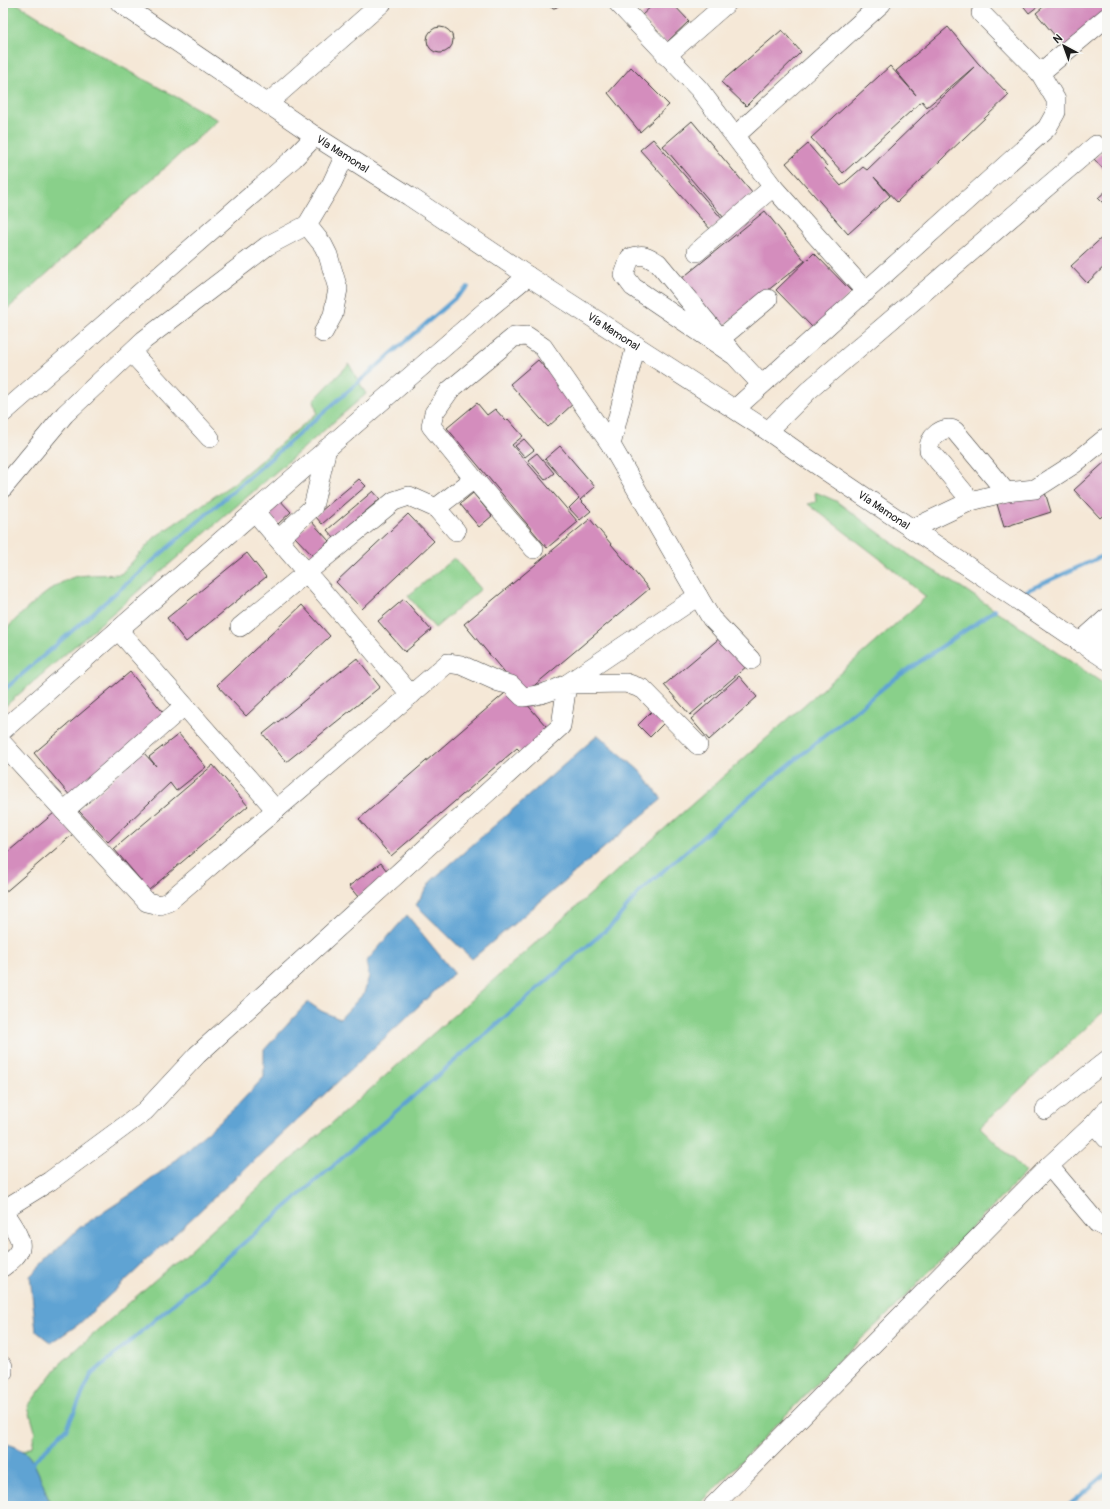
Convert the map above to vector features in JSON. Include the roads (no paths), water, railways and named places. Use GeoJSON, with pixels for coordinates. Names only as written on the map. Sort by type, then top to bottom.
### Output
{"type":"FeatureCollection","features":[{"type":"Feature","properties":{"kind":"street","name":"Vía Mamonal"},"geometry":{"type":"LineString","coordinates":[[120,3],[267,104],[409,196],[528,276],[735,409],[1093,651]]}},
{"type":"Feature","properties":{"kind":"street"},"geometry":{"type":"LineString","coordinates":[[267,104],[382,3]]}},
{"type":"Feature","properties":{"kind":"street"},"geometry":{"type":"LineString","coordinates":[[618,3],[666,56],[699,89],[773,187],[866,292]]}},
{"type":"Feature","properties":{"kind":"street"},"geometry":{"type":"LineString","coordinates":[[666,56],[727,3]]}},
{"type":"Feature","properties":{"kind":"street"},"geometry":{"type":"LineString","coordinates":[[735,136],[882,3]]}},
{"type":"Feature","properties":{"kind":"street"},"geometry":{"type":"LineString","coordinates":[[735,409],[1047,128],[1056,112],[1056,100],[1040,73],[981,13]]}},
{"type":"Feature","properties":{"kind":"street"},"geometry":{"type":"LineString","coordinates":[[1040,73],[1107,16]]}},
{"type":"Feature","properties":{"kind":"street"},"geometry":{"type":"LineString","coordinates":[[3,413],[294,158],[316,136]]}},
{"type":"Feature","properties":{"kind":"street"},"geometry":{"type":"LineString","coordinates":[[768,431],[808,391],[1096,145]]}},
{"type":"Feature","properties":{"kind":"street"},"geometry":{"type":"LineString","coordinates":[[3,488],[65,414],[144,340],[267,246],[307,226],[332,183],[345,155]]}},
{"type":"Feature","properties":{"kind":"street"},"geometry":{"type":"LineString","coordinates":[[697,252],[773,187]]}},
{"type":"Feature","properties":{"kind":"street"},"geometry":{"type":"LineString","coordinates":[[307,226],[324,245],[338,289],[333,314],[323,334]]}},
{"type":"Feature","properties":{"kind":"street"},"geometry":{"type":"LineString","coordinates":[[735,356],[633,287],[624,275],[630,258],[640,255],[647,256],[658,263],[720,339],[761,384]]}},
{"type":"Feature","properties":{"kind":"street"},"geometry":{"type":"LineString","coordinates":[[3,730],[254,511],[528,276]]}},
{"type":"Feature","properties":{"kind":"street"},"geometry":{"type":"LineString","coordinates":[[720,339],[768,299]]}},
{"type":"Feature","properties":{"kind":"street"},"geometry":{"type":"LineString","coordinates":[[534,549],[431,426],[434,413],[450,390],[514,337],[527,336],[542,347],[611,445],[711,618],[751,660]]}},
{"type":"Feature","properties":{"kind":"street"},"geometry":{"type":"LineString","coordinates":[[611,445],[636,345]]}},
{"type":"Feature","properties":{"kind":"street"},"geometry":{"type":"LineString","coordinates":[[132,352],[210,438]]}},
{"type":"Feature","properties":{"kind":"street"},"geometry":{"type":"LineString","coordinates":[[971,501],[929,450],[928,444],[930,439],[945,429],[950,428],[955,431],[1006,492]]}},
{"type":"Feature","properties":{"kind":"street"},"geometry":{"type":"LineString","coordinates":[[912,530],[971,501],[1006,492],[1035,489],[1074,464],[1107,437]]}},
{"type":"Feature","properties":{"kind":"street"},"geometry":{"type":"LineString","coordinates":[[278,539],[313,507],[327,448]]}},
{"type":"Feature","properties":{"kind":"street"},"geometry":{"type":"LineString","coordinates":[[436,508],[474,479]]}},
{"type":"Feature","properties":{"kind":"street"},"geometry":{"type":"LineString","coordinates":[[240,627],[308,573],[394,501],[409,496],[436,508],[456,531]]}},
{"type":"Feature","properties":{"kind":"street"},"geometry":{"type":"LineString","coordinates":[[254,511],[411,695]]}},
{"type":"Feature","properties":{"kind":"street"},"geometry":{"type":"LineString","coordinates":[[3,744],[147,902],[160,905],[168,902],[449,662],[461,665],[499,682],[511,685],[523,697],[552,692],[567,684],[698,596]]}},
{"type":"Feature","properties":{"kind":"street"},"geometry":{"type":"LineString","coordinates":[[1093,651],[1107,618]]}},
{"type":"Feature","properties":{"kind":"street"},"geometry":{"type":"LineString","coordinates":[[118,630],[276,810]]}},
{"type":"Feature","properties":{"kind":"street"},"geometry":{"type":"LineString","coordinates":[[1093,651],[1107,638]]}},
{"type":"Feature","properties":{"kind":"street"},"geometry":{"type":"LineString","coordinates":[[567,684],[626,683],[643,689],[698,745]]}},
{"type":"Feature","properties":{"kind":"street"},"geometry":{"type":"LineString","coordinates":[[3,1267],[20,1249],[20,1241],[3,1211],[50,1182],[145,1111],[197,1055],[561,726],[567,684]]}},
{"type":"Feature","properties":{"kind":"street"},"geometry":{"type":"LineString","coordinates":[[64,812],[184,706]]}},
{"type":"Feature","properties":{"kind":"street"},"geometry":{"type":"LineString","coordinates":[[1045,1110],[1107,1060]]}},
{"type":"Feature","properties":{"kind":"street"},"geometry":{"type":"LineString","coordinates":[[713,1506],[1049,1166],[1094,1124],[1107,1109]]}},
{"type":"Feature","properties":{"kind":"street"},"geometry":{"type":"LineString","coordinates":[[1094,1124],[1107,1139]]}},
{"type":"Feature","properties":{"kind":"street"},"geometry":{"type":"LineString","coordinates":[[1049,1166],[1097,1223],[1107,1228]]}},
{"type":"Feature","properties":{"kind":"street"},"geometry":{"type":"LineString","coordinates":[[3,1366],[3,1372]]}},
{"type":"Feature","properties":{"kind":"water"},"geometry":{"type":"Polygon","coordinates":[[[598,735],[640,771],[662,799],[472,959],[416,905],[431,881],[598,735]]]}},
{"type":"Feature","properties":{"kind":"water"},"geometry":{"type":"Polygon","coordinates":[[[407,915],[454,973],[79,1324],[51,1343],[36,1331],[30,1276],[79,1228],[133,1193],[166,1168],[235,1108],[264,1077],[264,1050],[308,1002],[321,1011],[340,1019],[364,993],[369,976],[366,962],[407,915]]]}},
{"type":"Feature","properties":{"kind":"water"},"geometry":{"type":"Polygon","coordinates":[[[3,1443],[19,1449],[28,1455],[32,1460],[51,1506],[3,1506],[3,1443]]]}},
{"type":"Feature","properties":{"kind":"waterway"},"geometry":{"type":"LineString","coordinates":[[3,691],[468,287]]}},
{"type":"Feature","properties":{"kind":"waterway"},"geometry":{"type":"LineString","coordinates":[[1026,591],[1107,554]]}},
{"type":"Feature","properties":{"kind":"waterway"},"geometry":{"type":"LineString","coordinates":[[33,1462],[67,1428],[91,1375],[614,923],[640,891],[735,809],[893,680],[995,610]]}},
{"type":"Feature","properties":{"kind":"waterway"},"geometry":{"type":"LineString","coordinates":[[1068,1506],[1107,1473]]}}]}
